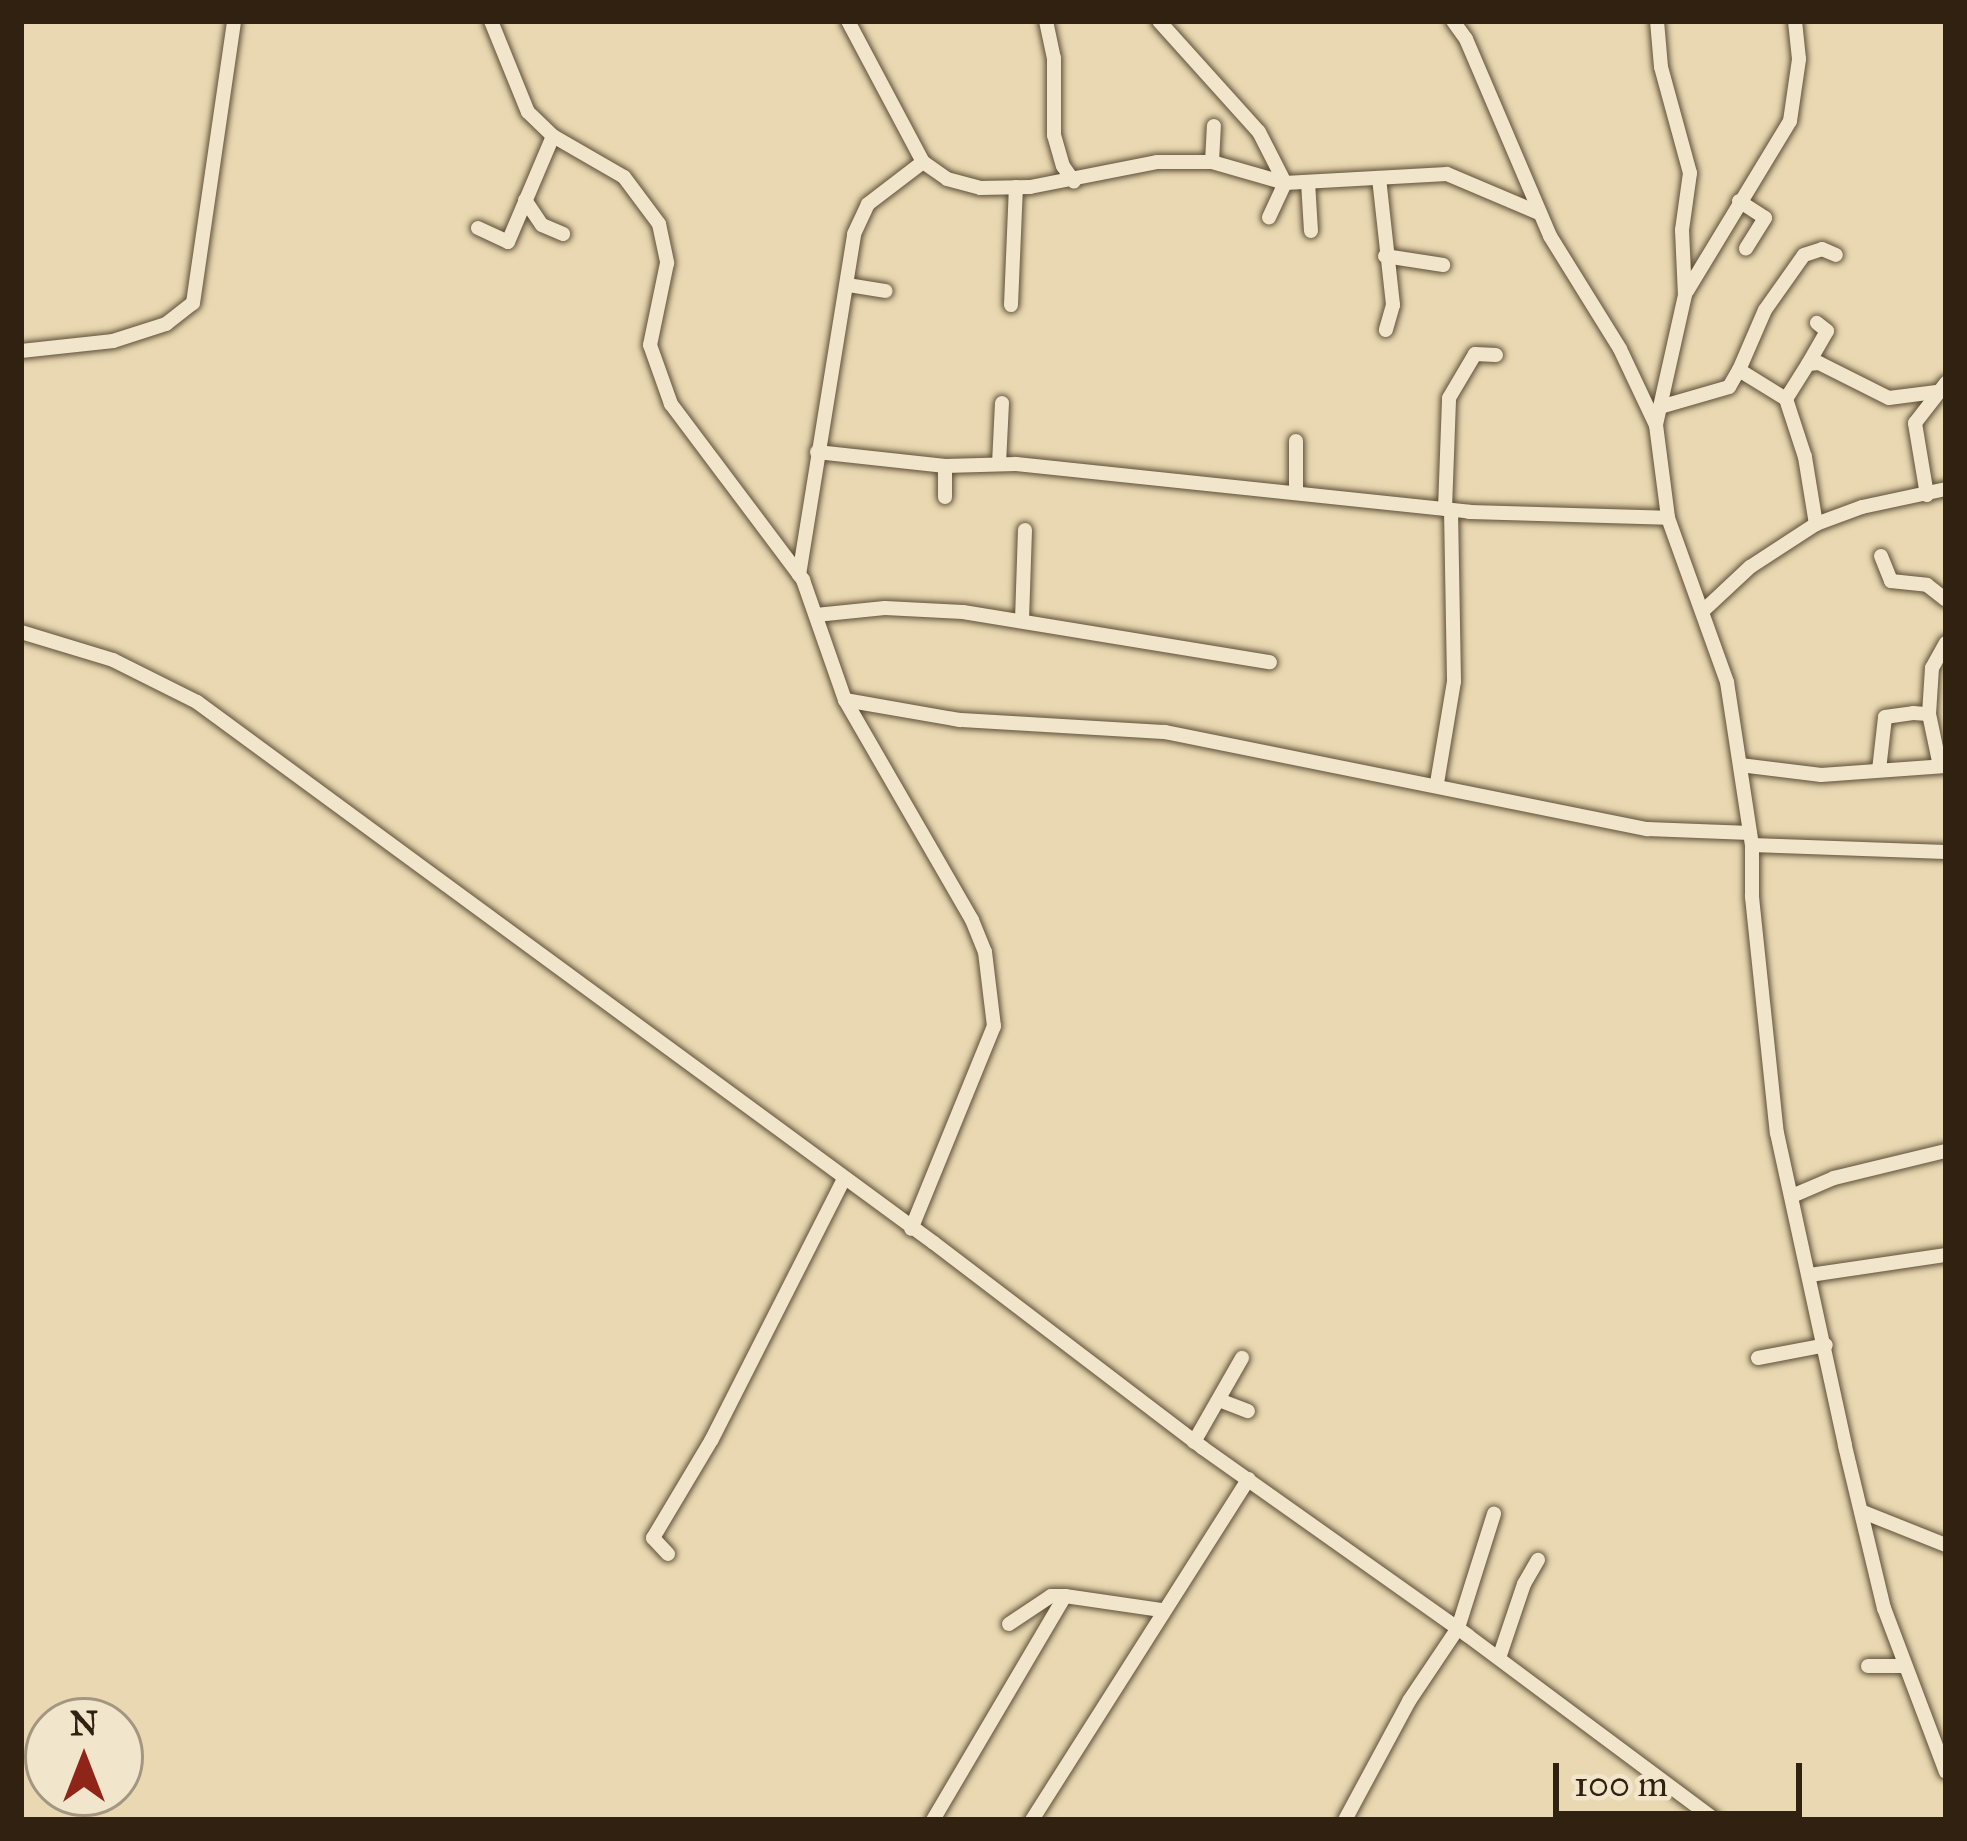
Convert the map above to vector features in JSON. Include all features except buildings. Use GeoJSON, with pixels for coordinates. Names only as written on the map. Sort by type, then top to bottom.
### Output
{"type":"FeatureCollection","features":[{"type":"Feature","properties":{"kind":"street"},"geometry":{"type":"LineString","coordinates":[[21,351],[113,341],[166,324],[193,303],[234,21]]}},
{"type":"Feature","properties":{"kind":"street"},"geometry":{"type":"LineString","coordinates":[[491,21],[528,112],[553,136],[624,177],[658,224],[667,263],[650,345],[671,404],[799,575],[845,700],[972,920],[996,1010],[984,1054],[911,1229]]}},
{"type":"Feature","properties":{"kind":"street"},"geometry":{"type":"LineString","coordinates":[[848,21],[923,162],[947,179],[980,188],[1016,187],[1074,182],[1157,162],[1212,162],[1285,183],[1448,174],[1539,213]]}},
{"type":"Feature","properties":{"kind":"street"},"geometry":{"type":"LineString","coordinates":[[1046,21],[1054,58],[1054,135],[1074,182]]}},
{"type":"Feature","properties":{"kind":"street"},"geometry":{"type":"LineString","coordinates":[[1159,21],[1259,132],[1285,183]]}},
{"type":"Feature","properties":{"kind":"street"},"geometry":{"type":"LineString","coordinates":[[1453,21],[1484,77],[1539,213],[1620,349],[1656,425],[1668,518],[1705,609],[1727,682],[1751,839],[1752,897],[1774,1110],[1792,1196],[1884,1608],[1946,1772]]}},
{"type":"Feature","properties":{"kind":"street"},"geometry":{"type":"LineString","coordinates":[[1656,425],[1684,295],[1682,230],[1690,173],[1661,67],[1657,21]]}},
{"type":"Feature","properties":{"kind":"street"},"geometry":{"type":"LineString","coordinates":[[1684,295],[1790,122],[1799,58],[1795,21]]}},
{"type":"Feature","properties":{"kind":"street"},"geometry":{"type":"LineString","coordinates":[[1212,162],[1214,126]]}},
{"type":"Feature","properties":{"kind":"street"},"geometry":{"type":"LineString","coordinates":[[478,229],[508,242],[553,136]]}},
{"type":"Feature","properties":{"kind":"street"},"geometry":{"type":"LineString","coordinates":[[799,575],[854,234],[868,204],[923,162]]}},
{"type":"Feature","properties":{"kind":"street"},"geometry":{"type":"LineString","coordinates":[[1379,178],[1393,305],[1387,330]]}},
{"type":"Feature","properties":{"kind":"street"},"geometry":{"type":"LineString","coordinates":[[1308,182],[1311,231]]}},
{"type":"Feature","properties":{"kind":"street"},"geometry":{"type":"LineString","coordinates":[[1269,218],[1285,183]]}},
{"type":"Feature","properties":{"kind":"street"},"geometry":{"type":"LineString","coordinates":[[1011,304],[1016,187]]}},
{"type":"Feature","properties":{"kind":"street"},"geometry":{"type":"LineString","coordinates":[[525,200],[542,225],[563,234]]}},
{"type":"Feature","properties":{"kind":"street"},"geometry":{"type":"LineString","coordinates":[[1739,201],[1765,218],[1746,248]]}},
{"type":"Feature","properties":{"kind":"street"},"geometry":{"type":"LineString","coordinates":[[1660,406],[1729,387],[1765,310],[1804,254],[1822,249],[1836,254]]}},
{"type":"Feature","properties":{"kind":"street"},"geometry":{"type":"LineString","coordinates":[[1385,256],[1443,265]]}},
{"type":"Feature","properties":{"kind":"street"},"geometry":{"type":"LineString","coordinates":[[848,285],[886,290]]}},
{"type":"Feature","properties":{"kind":"street"},"geometry":{"type":"LineString","coordinates":[[1786,399],[1827,331],[1817,322]]}},
{"type":"Feature","properties":{"kind":"street"},"geometry":{"type":"LineString","coordinates":[[1437,783],[1454,681],[1449,398],[1475,354],[1496,355]]}},
{"type":"Feature","properties":{"kind":"street"},"geometry":{"type":"LineString","coordinates":[[1808,364],[1820,363],[1889,398],[1941,387]]}},
{"type":"Feature","properties":{"kind":"street"},"geometry":{"type":"LineString","coordinates":[[1739,370],[1786,399],[1805,458],[1816,524]]}},
{"type":"Feature","properties":{"kind":"street"},"geometry":{"type":"LineString","coordinates":[[1927,495],[1915,423],[1941,387]]}},
{"type":"Feature","properties":{"kind":"street"},"geometry":{"type":"LineString","coordinates":[[999,464],[1001,403]]}},
{"type":"Feature","properties":{"kind":"street"},"geometry":{"type":"LineString","coordinates":[[1296,441],[1296,493]]}},
{"type":"Feature","properties":{"kind":"street"},"geometry":{"type":"LineString","coordinates":[[818,452],[945,466],[1090,468],[1448,509],[1668,518]]}},
{"type":"Feature","properties":{"kind":"street"},"geometry":{"type":"LineString","coordinates":[[945,466],[945,497]]}},
{"type":"Feature","properties":{"kind":"street"},"geometry":{"type":"LineString","coordinates":[[1705,609],[1750,567],[1816,524],[1862,507],[1946,489]]}},
{"type":"Feature","properties":{"kind":"street"},"geometry":{"type":"LineString","coordinates":[[1022,620],[1025,530]]}},
{"type":"Feature","properties":{"kind":"street"},"geometry":{"type":"LineString","coordinates":[[1882,556],[1891,581],[1927,585],[1946,600]]}},
{"type":"Feature","properties":{"kind":"street"},"geometry":{"type":"LineString","coordinates":[[816,615],[885,608],[1022,620],[1270,662]]}},
{"type":"Feature","properties":{"kind":"street"},"geometry":{"type":"LineString","coordinates":[[22,632],[113,660],[197,702],[1194,1442],[1458,1628],[1715,1820]]}},
{"type":"Feature","properties":{"kind":"street"},"geometry":{"type":"LineString","coordinates":[[1740,765],[1821,775],[1943,766],[1929,714],[1932,668],[1946,643]]}},
{"type":"Feature","properties":{"kind":"street"},"geometry":{"type":"LineString","coordinates":[[845,700],[961,720],[1166,733],[1437,783],[1647,829],[1946,852]]}},
{"type":"Feature","properties":{"kind":"street"},"geometry":{"type":"LineString","coordinates":[[1879,770],[1886,717],[1929,714]]}},
{"type":"Feature","properties":{"kind":"street"},"geometry":{"type":"LineString","coordinates":[[1792,1196],[1834,1178],[1946,1151]]}},
{"type":"Feature","properties":{"kind":"street"},"geometry":{"type":"LineString","coordinates":[[668,1554],[652,1538],[712,1439],[844,1179]]}},
{"type":"Feature","properties":{"kind":"street"},"geometry":{"type":"LineString","coordinates":[[1810,1275],[1946,1255]]}},
{"type":"Feature","properties":{"kind":"street"},"geometry":{"type":"LineString","coordinates":[[1758,1358],[1826,1345]]}},
{"type":"Feature","properties":{"kind":"street"},"geometry":{"type":"LineString","coordinates":[[1194,1442],[1242,1358]]}},
{"type":"Feature","properties":{"kind":"street"},"geometry":{"type":"LineString","coordinates":[[1219,1400],[1249,1411]]}},
{"type":"Feature","properties":{"kind":"street"},"geometry":{"type":"LineString","coordinates":[[1032,1820],[1161,1610],[1249,1479]]}},
{"type":"Feature","properties":{"kind":"street"},"geometry":{"type":"LineString","coordinates":[[1863,1512],[1946,1545]]}},
{"type":"Feature","properties":{"kind":"street"},"geometry":{"type":"LineString","coordinates":[[1345,1820],[1409,1701],[1458,1628],[1494,1514]]}},
{"type":"Feature","properties":{"kind":"street"},"geometry":{"type":"LineString","coordinates":[[1499,1658],[1524,1584],[1538,1560]]}},
{"type":"Feature","properties":{"kind":"street"},"geometry":{"type":"LineString","coordinates":[[1009,1624],[1051,1596],[1161,1610]]}},
{"type":"Feature","properties":{"kind":"street"},"geometry":{"type":"LineString","coordinates":[[933,1820],[1066,1596]]}},
{"type":"Feature","properties":{"kind":"street"},"geometry":{"type":"LineString","coordinates":[[1868,1666],[1905,1666]]}}]}
